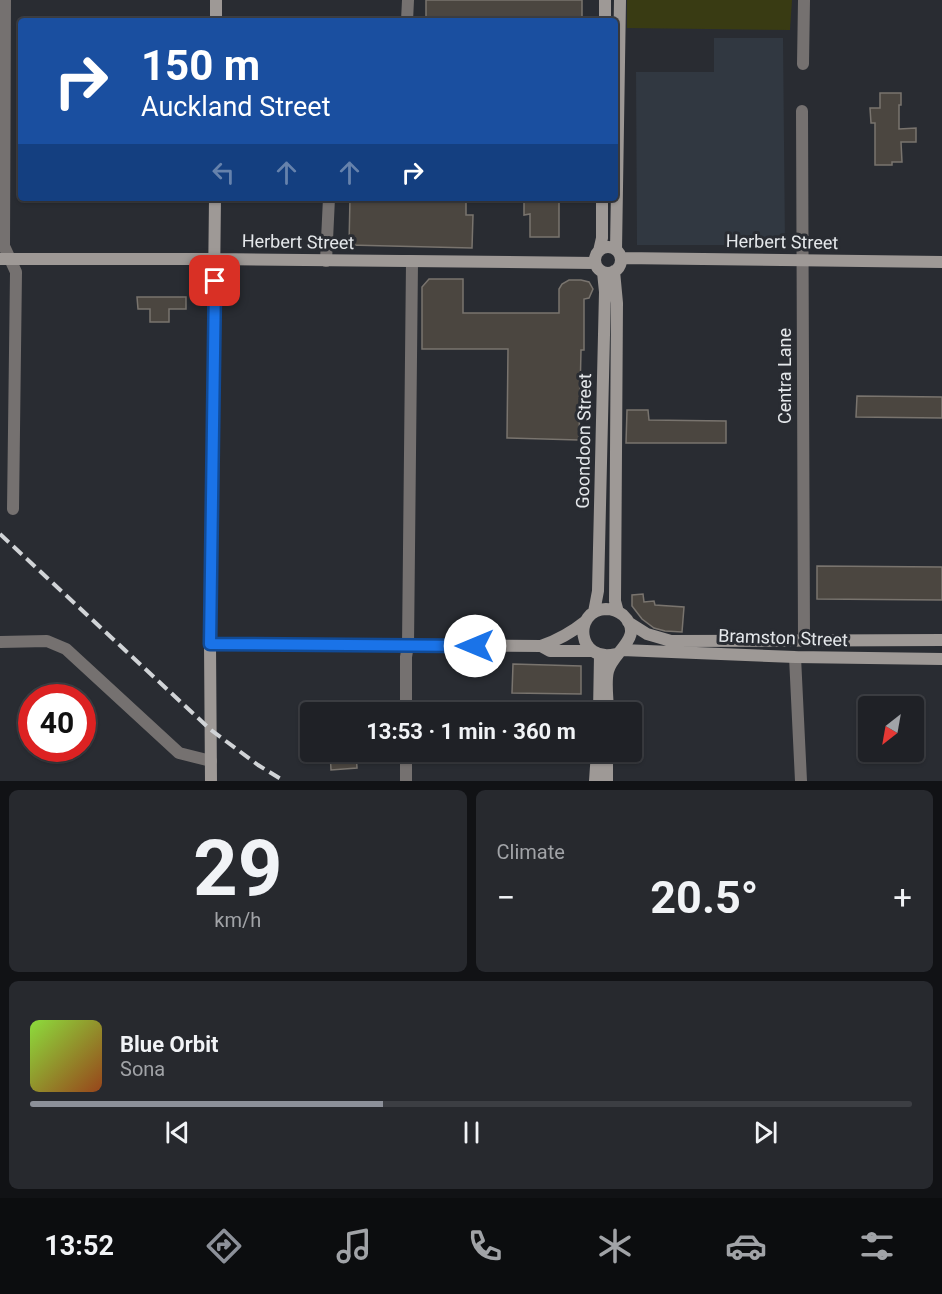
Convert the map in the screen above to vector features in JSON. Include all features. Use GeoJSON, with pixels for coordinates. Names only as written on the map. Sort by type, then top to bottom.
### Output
{"type":"FeatureCollection","features":[{"type":"Feature","properties":{"kind":"street"},"geometry":{"type":"LineString","coordinates":[[5,0],[4,258],[16,272],[13,509]]}},
{"type":"Feature","properties":{"kind":"street"},"geometry":{"type":"LineString","coordinates":[[216,0],[216,18]]}},
{"type":"Feature","properties":{"kind":"street"},"geometry":{"type":"LineString","coordinates":[[407,18],[408,0]]}},
{"type":"Feature","properties":{"kind":"street"},"geometry":{"type":"LineString","coordinates":[[605,0],[605,18]]}},
{"type":"Feature","properties":{"kind":"street"},"geometry":{"type":"LineString","coordinates":[[602,201],[602,238],[595,259],[604,269],[620,266],[620,0]]}},
{"type":"Feature","properties":{"kind":"street"},"geometry":{"type":"LineString","coordinates":[[803,63],[804,0]]}},
{"type":"Feature","properties":{"kind":"street","name":"Centra Lane"},"geometry":{"type":"LineString","coordinates":[[802,111],[804,641]]}},
{"type":"Feature","properties":{"kind":"street"},"geometry":{"type":"LineString","coordinates":[[211,781],[210,644],[216,201]]}},
{"type":"Feature","properties":{"kind":"street"},"geometry":{"type":"LineString","coordinates":[[327,261],[329,201]]}},
{"type":"Feature","properties":{"kind":"street"},"geometry":{"type":"LineString","coordinates":[[599,251],[608,247],[619,254]]}},
{"type":"Feature","properties":{"kind":"street","name":"Herbert Street"},"geometry":{"type":"LineString","coordinates":[[619,254],[942,262]]}},
{"type":"Feature","properties":{"kind":"street","name":"Herbert Street"},"geometry":{"type":"LineString","coordinates":[[4,258],[412,262],[604,269]]}},
{"type":"Feature","properties":{"kind":"street"},"geometry":{"type":"LineString","coordinates":[[406,702],[412,262]]}},
{"type":"Feature","properties":{"kind":"street","name":"Goondoon Street"},"geometry":{"type":"LineString","coordinates":[[604,269],[617,303],[615,601],[618,612]]}},
{"type":"Feature","properties":{"kind":"street","name":"Goondoon Street"},"geometry":{"type":"LineString","coordinates":[[590,616],[599,579],[604,269]]}},
{"type":"Feature","properties":{"kind":"street"},"geometry":{"type":"LineString","coordinates":[[210,644],[541,646],[572,633],[590,616],[602,609],[618,612],[628,622],[630,634],[626,646],[619,652],[608,671],[608,702]]}},
{"type":"Feature","properties":{"kind":"street"},"geometry":{"type":"LineString","coordinates":[[590,616],[583,627],[584,640],[596,653],[598,702]]}},
{"type":"Feature","properties":{"kind":"street","name":"Bramston Street"},"geometry":{"type":"LineString","coordinates":[[628,622],[647,634],[671,641],[942,640]]}},
{"type":"Feature","properties":{"kind":"street"},"geometry":{"type":"LineString","coordinates":[[0,642],[47,642],[66,649],[179,753],[211,761]]}},
{"type":"Feature","properties":{"kind":"street"},"geometry":{"type":"LineString","coordinates":[[541,646],[550,651],[619,652]]}},
{"type":"Feature","properties":{"kind":"street","name":"Bramston Street"},"geometry":{"type":"LineString","coordinates":[[619,652],[942,659]]}},
{"type":"Feature","properties":{"kind":"street"},"geometry":{"type":"LineString","coordinates":[[795,657],[801,781]]}},
{"type":"Feature","properties":{"kind":"street"},"geometry":{"type":"LineString","coordinates":[[406,762],[406,781]]}},
{"type":"Feature","properties":{"kind":"street"},"geometry":{"type":"LineString","coordinates":[[595,781],[596,762]]}},
{"type":"Feature","properties":{"kind":"street"},"geometry":{"type":"LineString","coordinates":[[607,762],[607,781]]}},
{"type":"Feature","properties":{"kind":"shaded area"},"geometry":{"type":"Polygon","coordinates":[[[714,38],[783,38],[785,245],[637,245],[636,72],[714,72],[714,38]]]}},
{"type":"Feature","properties":{"kind":"green space"},"geometry":{"type":"Polygon","coordinates":[[[627,0],[792,0],[790,30],[627,28],[627,0]]]}},
{"type":"Feature","properties":{"kind":"building"},"geometry":{"type":"Polygon","coordinates":[[[426,0],[582,0],[582,18],[426,18],[426,0]]]}},
{"type":"Feature","properties":{"kind":"building"},"geometry":{"type":"Polygon","coordinates":[[[880,93],[901,93],[899,129],[916,128],[916,142],[901,142],[902,162],[892,162],[892,165],[875,165],[875,123],[871,123],[870,108],[880,108],[880,93]]]}},
{"type":"Feature","properties":{"kind":"building"},"geometry":{"type":"Polygon","coordinates":[[[350,201],[466,201],[466,215],[473,215],[472,248],[349,245],[350,201]]]}},
{"type":"Feature","properties":{"kind":"building"},"geometry":{"type":"Polygon","coordinates":[[[524,201],[559,201],[559,237],[530,237],[530,214],[524,215],[524,201]]]}},
{"type":"Feature","properties":{"kind":"building"},"geometry":{"type":"Polygon","coordinates":[[[429,279],[463,279],[463,313],[559,313],[559,289],[562,284],[569,280],[589,282],[593,289],[589,298],[584,299],[584,350],[581,350],[579,440],[507,438],[508,349],[422,349],[422,287],[429,279]]]}},
{"type":"Feature","properties":{"kind":"building"},"geometry":{"type":"Polygon","coordinates":[[[137,297],[186,297],[186,309],[169,309],[169,322],[150,322],[150,309],[138,309],[137,297]]]}},
{"type":"Feature","properties":{"kind":"building"},"geometry":{"type":"Polygon","coordinates":[[[857,396],[942,397],[942,418],[856,417],[857,396]]]}},
{"type":"Feature","properties":{"kind":"building"},"geometry":{"type":"Polygon","coordinates":[[[627,410],[648,410],[649,420],[726,421],[726,443],[626,443],[627,410]]]}},
{"type":"Feature","properties":{"kind":"building"},"geometry":{"type":"Polygon","coordinates":[[[817,566],[942,567],[942,600],[817,599],[817,566]]]}},
{"type":"Feature","properties":{"kind":"building"},"geometry":{"type":"Polygon","coordinates":[[[643,594],[644,602],[654,601],[655,605],[684,607],[682,632],[654,628],[642,619],[632,606],[632,595],[643,594]]]}},
{"type":"Feature","properties":{"kind":"building"},"geometry":{"type":"Polygon","coordinates":[[[513,664],[581,666],[581,694],[512,693],[513,664]]]}},
{"type":"Feature","properties":{"kind":"building"},"geometry":{"type":"Polygon","coordinates":[[[331,762],[357,762],[357,768],[331,770],[331,762]]]}},
{"type":"Feature","properties":{"kind":"railway"},"geometry":{"type":"LineString","coordinates":[[0,534],[211,730],[284,781]]}},
{"type":"Feature","properties":{"kind":"route"},"geometry":{"type":"LineString","coordinates":[[215,281],[210,644],[475,646]]}}]}
